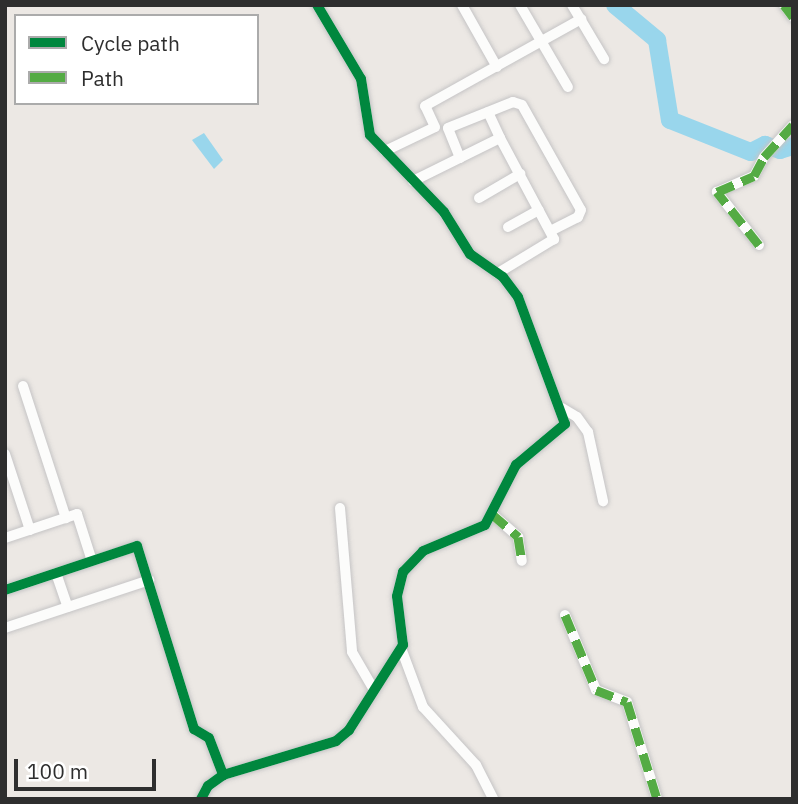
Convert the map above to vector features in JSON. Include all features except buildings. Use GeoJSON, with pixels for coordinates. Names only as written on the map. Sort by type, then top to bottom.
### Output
{"type":"FeatureCollection","features":[{"type":"Feature","properties":{"kind":"street"},"geometry":{"type":"LineString","coordinates":[[317,5],[360,79],[366,125],[385,151],[454,224],[470,254],[498,273],[524,309],[562,408],[564,428],[520,460],[492,514],[477,530],[423,551],[403,572],[397,596],[401,648],[423,707],[476,765],[493,799]]}},
{"type":"Feature","properties":{"kind":"street"},"geometry":{"type":"LineString","coordinates":[[462,5],[497,67]]}},
{"type":"Feature","properties":{"kind":"street"},"geometry":{"type":"LineString","coordinates":[[520,5],[568,87]]}},
{"type":"Feature","properties":{"kind":"street"},"geometry":{"type":"LineString","coordinates":[[572,5],[604,59]]}},
{"type":"Feature","properties":{"kind":"street"},"geometry":{"type":"LineString","coordinates":[[784,5],[793,17]]}},
{"type":"Feature","properties":{"kind":"street"},"geometry":{"type":"LineString","coordinates":[[385,151],[435,127],[425,106],[581,19]]}},
{"type":"Feature","properties":{"kind":"street"},"geometry":{"type":"LineString","coordinates":[[460,158],[448,128],[513,102],[522,105],[581,214],[550,231]]}},
{"type":"Feature","properties":{"kind":"street"},"geometry":{"type":"LineString","coordinates":[[488,112],[553,241],[498,273]]}},
{"type":"Feature","properties":{"kind":"street"},"geometry":{"type":"LineString","coordinates":[[759,245],[718,192],[754,176],[768,152],[793,125]]}},
{"type":"Feature","properties":{"kind":"street"},"geometry":{"type":"LineString","coordinates":[[414,181],[500,138]]}},
{"type":"Feature","properties":{"kind":"street"},"geometry":{"type":"LineString","coordinates":[[480,198],[520,174]]}},
{"type":"Feature","properties":{"kind":"street"},"geometry":{"type":"LineString","coordinates":[[508,227],[539,210]]}},
{"type":"Feature","properties":{"kind":"street"},"geometry":{"type":"LineString","coordinates":[[23,386],[66,518]]}},
{"type":"Feature","properties":{"kind":"street"},"geometry":{"type":"LineString","coordinates":[[562,408],[577,417],[588,432],[603,501]]}},
{"type":"Feature","properties":{"kind":"street"},"geometry":{"type":"LineString","coordinates":[[5,454],[30,530]]}},
{"type":"Feature","properties":{"kind":"street"},"geometry":{"type":"LineString","coordinates":[[340,508],[352,652],[374,690]]}},
{"type":"Feature","properties":{"kind":"street"},"geometry":{"type":"LineString","coordinates":[[5,538],[77,514],[92,561]]}},
{"type":"Feature","properties":{"kind":"street"},"geometry":{"type":"LineString","coordinates":[[492,514],[518,537],[522,561]]}},
{"type":"Feature","properties":{"kind":"street"},"geometry":{"type":"LineString","coordinates":[[5,590],[137,545],[194,729],[209,738],[223,775]]}},
{"type":"Feature","properties":{"kind":"street"},"geometry":{"type":"LineString","coordinates":[[56,573],[68,607]]}},
{"type":"Feature","properties":{"kind":"street"},"geometry":{"type":"LineString","coordinates":[[5,628],[149,580]]}},
{"type":"Feature","properties":{"kind":"street"},"geometry":{"type":"LineString","coordinates":[[565,615],[596,690],[627,702],[657,799]]}},
{"type":"Feature","properties":{"kind":"street"},"geometry":{"type":"LineString","coordinates":[[201,799],[208,786],[223,775],[336,741],[349,730],[401,648]]}},
{"type":"Feature","properties":{"kind":"water"},"geometry":{"type":"Polygon","coordinates":[[[204,133],[223,160],[214,169],[192,140],[204,133]]]}},
{"type":"Feature","properties":{"kind":"waterway"},"geometry":{"type":"LineString","coordinates":[[615,5],[657,40],[670,120],[751,152],[765,145],[780,150],[793,146]]}},
{"type":"Feature","properties":{"kind":"marked path"},"geometry":{"type":"LineString","coordinates":[[784,5],[793,17]]}},
{"type":"Feature","properties":{"kind":"marked path"},"geometry":{"type":"LineString","coordinates":[[759,245],[717,192],[754,176],[764,157],[793,125]]}},
{"type":"Feature","properties":{"kind":"marked path"},"geometry":{"type":"LineString","coordinates":[[492,514],[518,537],[522,561]]}},
{"type":"Feature","properties":{"kind":"marked path"},"geometry":{"type":"LineString","coordinates":[[565,615],[596,690],[627,702],[657,799]]}},
{"type":"Feature","properties":{"kind":"cycle path"},"geometry":{"type":"LineString","coordinates":[[201,799],[208,786],[223,775],[336,741],[349,730],[403,645],[397,596],[403,572],[423,551],[485,525],[516,465],[565,424],[518,297],[503,277],[470,254],[444,212],[370,135],[361,79],[317,5]]}},
{"type":"Feature","properties":{"kind":"cycle path"},"geometry":{"type":"LineString","coordinates":[[5,590],[137,546],[194,729],[209,738],[223,775]]}}]}
